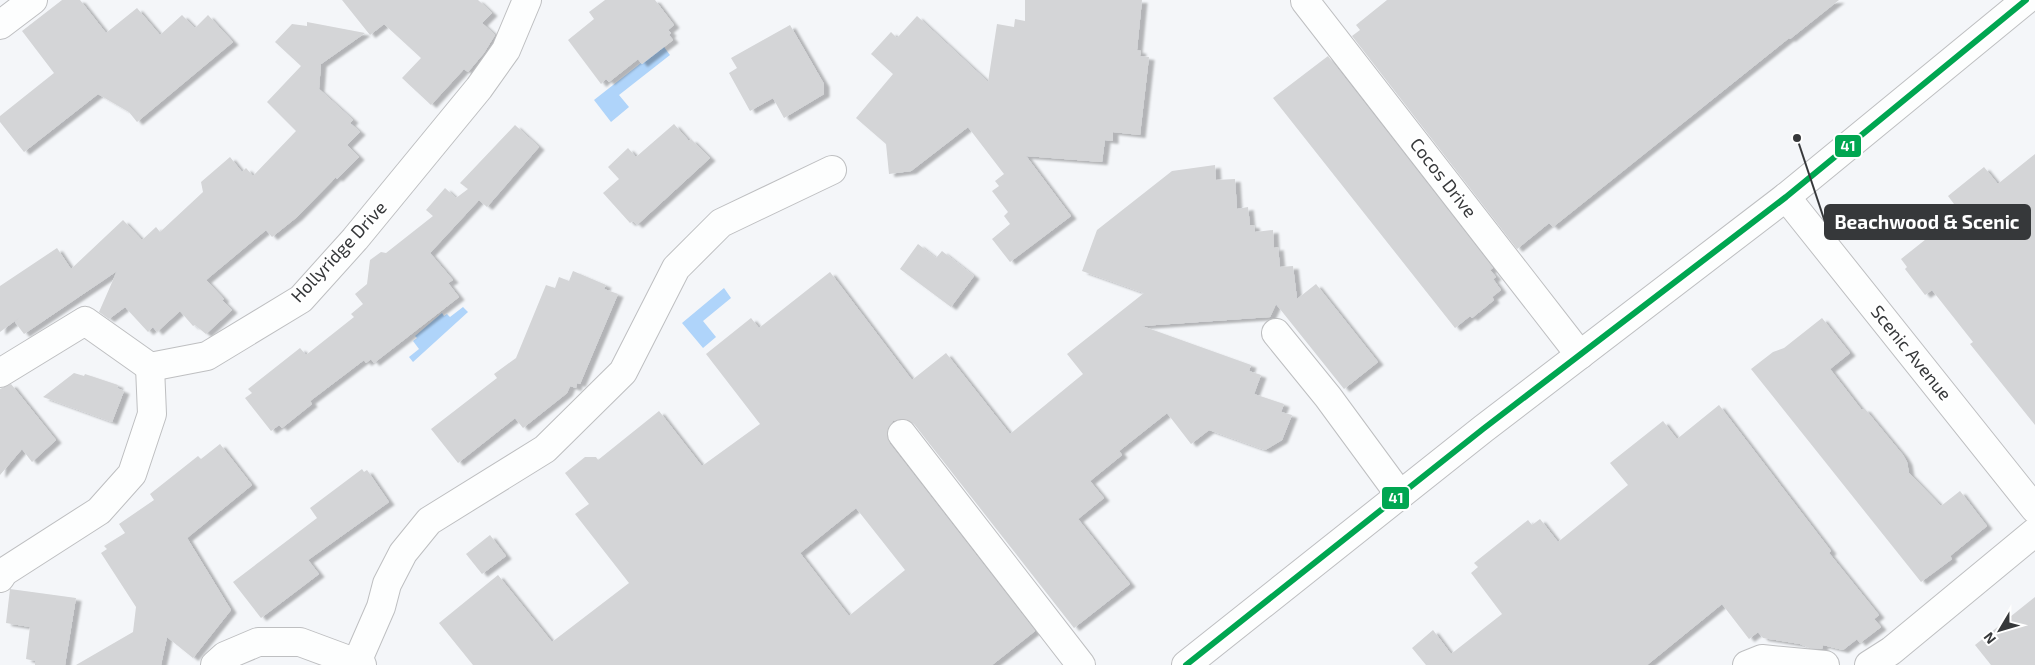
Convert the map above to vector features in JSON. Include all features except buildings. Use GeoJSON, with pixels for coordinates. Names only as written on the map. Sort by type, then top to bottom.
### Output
{"type":"FeatureCollection","features":[{"type":"Feature","properties":{"kind":"street"},"geometry":{"type":"LineString","coordinates":[[0,25],[33,0]]}},
{"type":"Feature","properties":{"kind":"street","name":"Hollyridge Drive"},"geometry":{"type":"LineString","coordinates":[[150,367],[207,356],[301,299],[356,240],[479,88],[506,50],[527,0]]}},
{"type":"Feature","properties":{"kind":"street"},"geometry":{"type":"LineString","coordinates":[[1186,665],[1400,495],[1786,197],[2026,0]]}},
{"type":"Feature","properties":{"kind":"street","name":"Cocos Drive"},"geometry":{"type":"LineString","coordinates":[[1305,1],[1580,355]]}},
{"type":"Feature","properties":{"kind":"street"},"geometry":{"type":"LineString","coordinates":[[215,665],[225,656],[258,642],[300,642],[360,663],[388,584],[399,561],[429,521],[545,449],[623,372],[676,268],[721,223],[832,170]]}},
{"type":"Feature","properties":{"kind":"street","name":"Scenic Avenue"},"geometry":{"type":"LineString","coordinates":[[1786,197],[2035,509]]}},
{"type":"Feature","properties":{"kind":"street"},"geometry":{"type":"LineString","coordinates":[[0,373],[85,321],[150,367],[152,414],[132,474],[99,511],[4,572],[0,578]]}},
{"type":"Feature","properties":{"kind":"street"},"geometry":{"type":"LineString","coordinates":[[1276,334],[1328,397],[1400,495]]}},
{"type":"Feature","properties":{"kind":"street"},"geometry":{"type":"LineString","coordinates":[[902,434],[1081,665]]}},
{"type":"Feature","properties":{"kind":"street"},"geometry":{"type":"LineString","coordinates":[[1869,665],[1891,651],[2035,532]]}},
{"type":"Feature","properties":{"kind":"street"},"geometry":{"type":"LineString","coordinates":[[1747,665],[1762,660],[1825,665]]}},
{"type":"Feature","properties":{"kind":"water"},"geometry":{"type":"Polygon","coordinates":[[[664,47],[670,55],[619,95],[629,107],[611,122],[594,100],[664,47]]]}},
{"type":"Feature","properties":{"kind":"water"},"geometry":{"type":"Polygon","coordinates":[[[724,288],[731,298],[703,321],[716,337],[703,348],[682,323],[724,288]]]}},
{"type":"Feature","properties":{"kind":"water"},"geometry":{"type":"Polygon","coordinates":[[[463,307],[468,312],[413,362],[409,357],[419,349],[413,341],[417,338],[415,336],[442,313],[444,316],[447,314],[450,317],[463,307]]]}},
{"type":"Feature","properties":{"kind":"transit line","name":"41"},"geometry":{"type":"LineString","coordinates":[[1186,665],[1483,429],[1786,197],[2026,0]]}},
{"type":"Feature","properties":{"kind":"place","name":"Beachwood & Scenic"},"geometry":{"type":"Point","coordinates":[1797,138]}}]}
